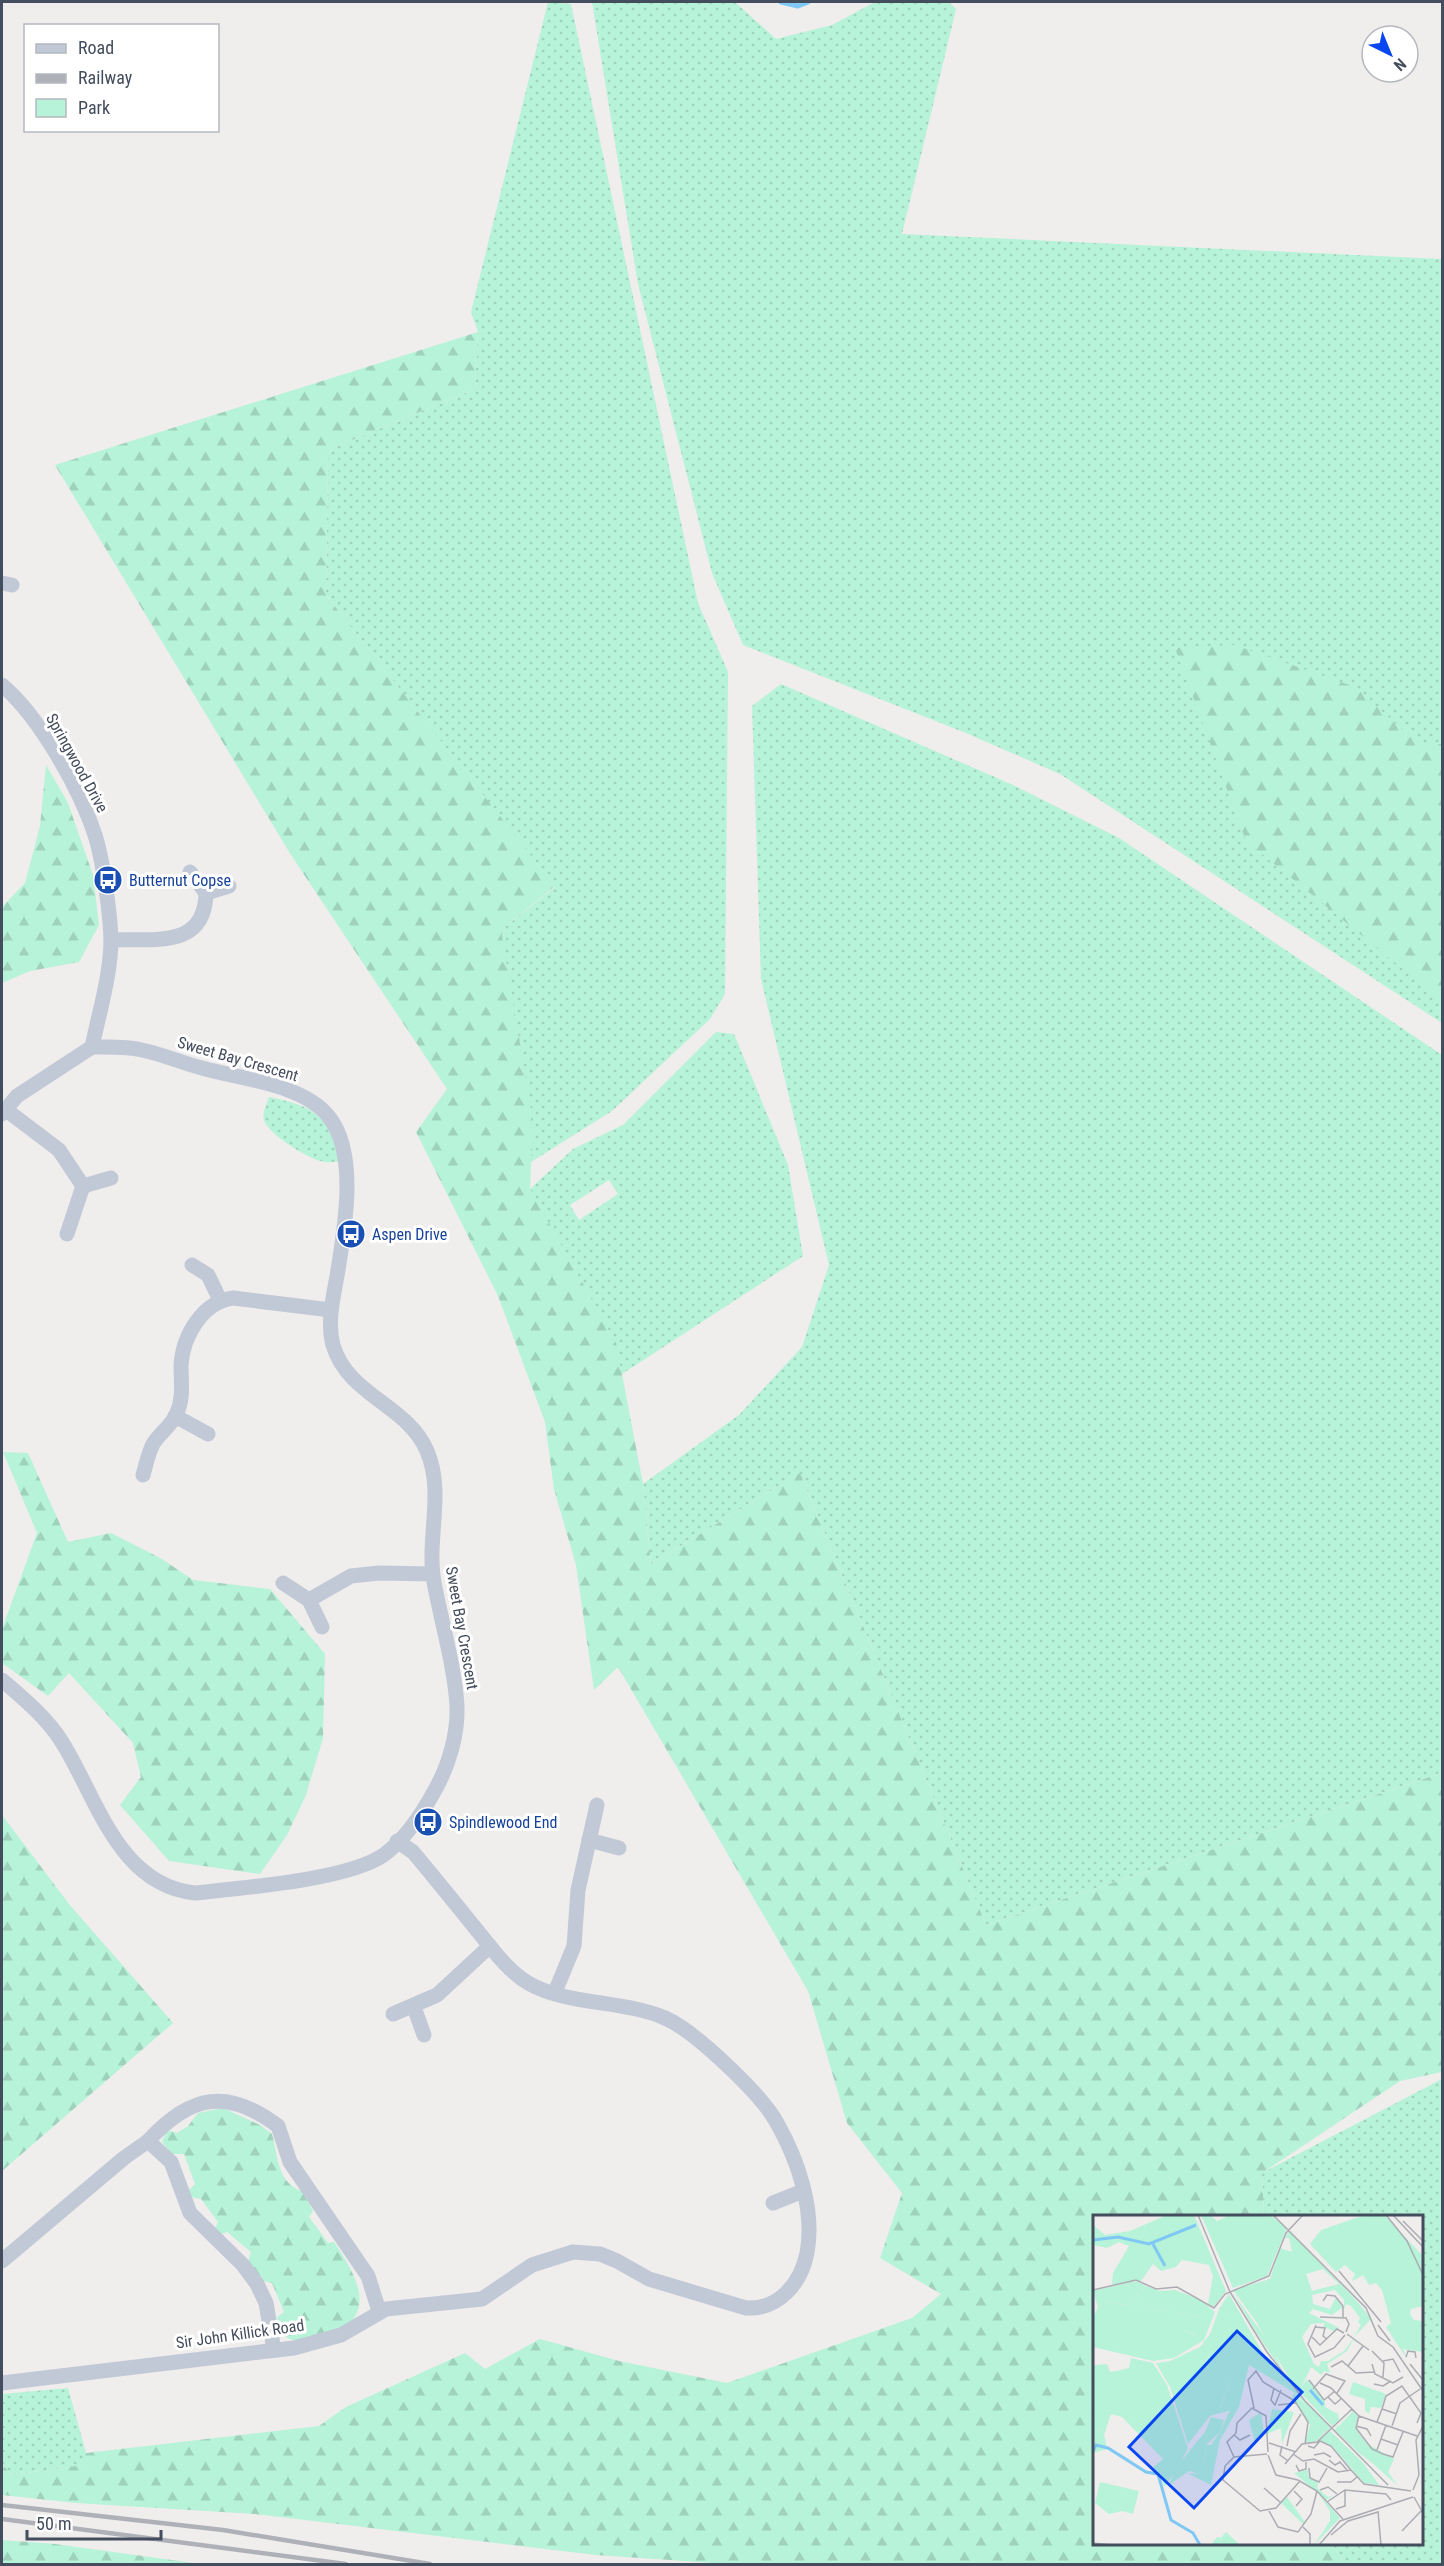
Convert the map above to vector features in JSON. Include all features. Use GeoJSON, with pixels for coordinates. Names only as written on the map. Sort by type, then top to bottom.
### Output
{"type":"FeatureCollection","features":[{"type":"Feature","properties":{"kind":"street","name":"Springwood Drive"},"geometry":{"type":"LineString","coordinates":[[2,685],[27,710],[81,800],[96,836],[111,940],[92,1047]]}},
{"type":"Feature","properties":{"kind":"street"},"geometry":{"type":"LineString","coordinates":[[111,940],[172,938],[187,934],[198,924],[206,909],[206,893],[190,872]]}},
{"type":"Feature","properties":{"kind":"street"},"geometry":{"type":"LineString","coordinates":[[206,893],[229,886]]}},
{"type":"Feature","properties":{"kind":"street"},"geometry":{"type":"LineString","coordinates":[[83,1186],[59,1150],[3,1112],[17,1096],[92,1047]]}},
{"type":"Feature","properties":{"kind":"street","name":"Sweet Bay Crescent"},"geometry":{"type":"LineString","coordinates":[[2,1680],[61,1740],[102,1817],[131,1861],[158,1882],[178,1892],[195,1893],[328,1874],[358,1866],[385,1854],[426,1807],[440,1781],[456,1726],[457,1703],[432,1574],[435,1475],[427,1449],[401,1417],[371,1396],[345,1370],[332,1341],[331,1310],[345,1228],[346,1166],[342,1140],[331,1119],[318,1104],[270,1084],[204,1069],[141,1050],[92,1047]]}},
{"type":"Feature","properties":{"kind":"street"},"geometry":{"type":"LineString","coordinates":[[83,1186],[111,1178]]}},
{"type":"Feature","properties":{"kind":"street"},"geometry":{"type":"LineString","coordinates":[[67,1234],[83,1186]]}},
{"type":"Feature","properties":{"kind":"street"},"geometry":{"type":"LineString","coordinates":[[192,1265],[208,1275],[220,1300]]}},
{"type":"Feature","properties":{"kind":"street"},"geometry":{"type":"LineString","coordinates":[[143,1475],[153,1443],[175,1416],[182,1398],[184,1345],[197,1322],[211,1305],[220,1300],[233,1298],[331,1310]]}},
{"type":"Feature","properties":{"kind":"street"},"geometry":{"type":"LineString","coordinates":[[175,1416],[208,1434]]}},
{"type":"Feature","properties":{"kind":"street"},"geometry":{"type":"LineString","coordinates":[[309,1600],[351,1576],[379,1573],[432,1574]]}},
{"type":"Feature","properties":{"kind":"street"},"geometry":{"type":"LineString","coordinates":[[283,1583],[309,1600],[322,1627]]}},
{"type":"Feature","properties":{"kind":"street"},"geometry":{"type":"LineString","coordinates":[[555,1992],[574,1946],[578,1890],[597,1805]]}},
{"type":"Feature","properties":{"kind":"street"},"geometry":{"type":"LineString","coordinates":[[589,1840],[619,1848]]}},
{"type":"Feature","properties":{"kind":"street"},"geometry":{"type":"LineString","coordinates":[[397,1841],[413,1852],[490,1946],[524,1980],[555,1992],[637,2008],[667,2019],[700,2040],[776,2120],[793,2158],[805,2198],[773,2203]]}},
{"type":"Feature","properties":{"kind":"street"},"geometry":{"type":"LineString","coordinates":[[393,2014],[414,2007],[437,1995],[490,1946]]}},
{"type":"Feature","properties":{"kind":"street"},"geometry":{"type":"LineString","coordinates":[[414,2007],[424,2035]]}},
{"type":"Feature","properties":{"kind":"street"},"geometry":{"type":"LineString","coordinates":[[2,2261],[124,2158],[148,2141],[158,2130],[184,2112],[215,2099],[233,2101],[246,2106],[278,2126],[290,2162],[368,2276],[380,2311]]}},
{"type":"Feature","properties":{"kind":"street"},"geometry":{"type":"LineString","coordinates":[[148,2141],[171,2162],[190,2213],[243,2265],[257,2284],[266,2303],[274,2350]]}},
{"type":"Feature","properties":{"kind":"street","name":"Sir John Killick Road"},"geometry":{"type":"LineString","coordinates":[[2,2382],[294,2348],[341,2334],[380,2311],[482,2299],[532,2265],[573,2252],[592,2252],[617,2261],[649,2279],[730,2305],[758,2309],[784,2296],[802,2271],[810,2240],[805,2198]]}},
{"type":"Feature","properties":{"kind":"green space"},"geometry":{"type":"Polygon","coordinates":[[[548,2],[571,4],[698,603],[728,672],[725,994],[710,1019],[612,1111],[531,1162],[501,930],[555,887],[326,595],[328,450],[475,389],[478,332],[471,312],[548,2]]]}},
{"type":"Feature","properties":{"kind":"green space"},"geometry":{"type":"Polygon","coordinates":[[[592,2],[735,2],[776,39],[832,25],[875,2],[949,2],[956,9],[902,234],[1442,259],[1442,1023],[1060,774],[966,733],[743,645],[712,573],[638,284],[592,2]]]}},
{"type":"Feature","properties":{"kind":"green space"},"geometry":{"type":"Polygon","coordinates":[[[478,332],[475,389],[328,450],[326,595],[555,886],[501,930],[533,1121],[530,1189],[616,1343],[643,1484],[651,1564],[800,1473],[986,1925],[1442,1773],[1442,2072],[1400,2081],[1262,2173],[1264,2215],[1093,2215],[1093,2545],[1333,2545],[1345,2564],[729,2564],[596,2555],[255,2514],[76,2503],[2,2495],[2,2463],[11,2475],[83,2465],[86,2453],[319,2426],[346,2407],[465,2353],[485,2369],[540,2339],[619,2361],[727,2383],[912,2318],[941,2294],[880,2258],[902,2193],[847,2123],[808,1991],[618,1667],[594,1690],[576,1565],[554,1489],[545,1422],[498,1296],[416,1132],[447,1089],[291,855],[55,465],[478,332]]]}},
{"type":"Feature","properties":{"kind":"green space"},"geometry":{"type":"Polygon","coordinates":[[[1235,645],[1355,687],[1421,746],[1442,744],[1442,1001],[1246,841],[1175,648],[1235,645]]]}},
{"type":"Feature","properties":{"kind":"green space"},"geometry":{"type":"Polygon","coordinates":[[[781,684],[1013,785],[1119,838],[1442,1055],[1442,1773],[986,1925],[800,1473],[651,1564],[643,1484],[739,1415],[802,1347],[829,1265],[761,979],[752,706],[781,684]]]}},
{"type":"Feature","properties":{"kind":"green space"},"geometry":{"type":"Polygon","coordinates":[[[46,765],[68,803],[93,875],[99,925],[79,962],[30,971],[2,983],[2,907],[25,883],[40,826],[46,765]]]}},
{"type":"Feature","properties":{"kind":"green space"},"geometry":{"type":"Polygon","coordinates":[[[716,1032],[734,1034],[788,1165],[803,1256],[622,1374],[530,1189],[573,1149],[623,1125],[716,1032]],[[609,1180],[570,1205],[579,1220],[618,1194],[609,1180]]]}},
{"type":"Feature","properties":{"kind":"green space"},"geometry":{"type":"Polygon","coordinates":[[[269,1097],[297,1104],[317,1115],[330,1133],[340,1161],[326,1162],[315,1159],[288,1144],[272,1131],[264,1120],[264,1111],[269,1097]]]}},
{"type":"Feature","properties":{"kind":"green space"},"geometry":{"type":"Polygon","coordinates":[[[3,1452],[28,1453],[68,1542],[111,1533],[162,1559],[193,1580],[270,1589],[325,1654],[323,1738],[306,1795],[287,1835],[260,1874],[169,1861],[120,1805],[141,1777],[133,1743],[69,1673],[48,1696],[2,1663],[2,1629],[37,1533],[3,1452]]]}},
{"type":"Feature","properties":{"kind":"green space"},"geometry":{"type":"Polygon","coordinates":[[[2,1815],[69,1904],[173,2023],[2,2171],[2,1815]]]}},
{"type":"Feature","properties":{"kind":"green space"},"geometry":{"type":"Polygon","coordinates":[[[1442,2079],[1442,2564],[1345,2564],[1333,2545],[1423,2545],[1423,2215],[1264,2215],[1262,2173],[1442,2079]]]}},
{"type":"Feature","properties":{"kind":"green space"},"geometry":{"type":"Polygon","coordinates":[[[223,2108],[260,2125],[272,2134],[283,2175],[288,2182],[302,2191],[313,2211],[309,2217],[328,2243],[334,2242],[353,2274],[360,2298],[358,2310],[353,2320],[342,2328],[296,2342],[282,2335],[277,2317],[284,2312],[272,2283],[263,2281],[248,2262],[251,2252],[227,2232],[219,2235],[214,2231],[218,2222],[201,2199],[191,2197],[189,2190],[195,2184],[184,2154],[172,2154],[162,2142],[167,2130],[177,2133],[188,2126],[198,2113],[223,2108]]]}},
{"type":"Feature","properties":{"kind":"green space"},"geometry":{"type":"Polygon","coordinates":[[[68,2388],[86,2453],[84,2465],[11,2475],[2,2463],[2,2394],[68,2388]]]}},
{"type":"Feature","properties":{"kind":"green space"},"geometry":{"type":"Polygon","coordinates":[[[2,2540],[55,2544],[201,2564],[2,2564],[2,2540]]]}},
{"type":"Feature","properties":{"kind":"waterway"},"geometry":{"type":"LineString","coordinates":[[781,2],[798,6],[808,2]]}},
{"type":"Feature","properties":{"kind":"railway"},"geometry":{"type":"LineString","coordinates":[[2,2505],[223,2530],[430,2564]]}},
{"type":"Feature","properties":{"kind":"railway"},"geometry":{"type":"LineString","coordinates":[[2,2519],[346,2564]]}},
{"type":"Feature","properties":{"kind":"place","name":"Butternut Copse"},"geometry":{"type":"Point","coordinates":[108,880]}},
{"type":"Feature","properties":{"kind":"place","name":"Aspen Drive"},"geometry":{"type":"Point","coordinates":[351,1234]}},
{"type":"Feature","properties":{"kind":"place","name":"Spindlewood End"},"geometry":{"type":"Point","coordinates":[428,1822]}}]}
